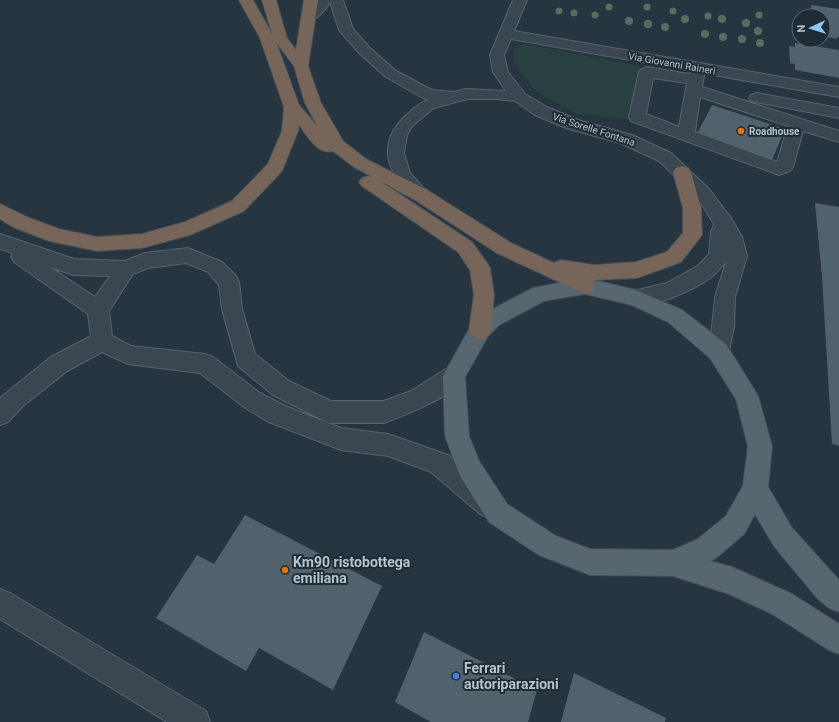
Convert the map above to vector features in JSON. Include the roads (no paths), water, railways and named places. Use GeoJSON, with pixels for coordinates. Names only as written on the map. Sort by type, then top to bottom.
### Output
{"type":"FeatureCollection","features":[{"type":"Feature","properties":{"kind":"highway"},"geometry":{"type":"LineString","coordinates":[[270,0],[280,38],[301,66],[313,103],[337,145],[360,163],[421,195],[504,248],[585,286]]}},
{"type":"Feature","properties":{"kind":"highway"},"geometry":{"type":"LineString","coordinates":[[301,66],[311,0]]}},
{"type":"Feature","properties":{"kind":"highway"},"geometry":{"type":"LineString","coordinates":[[240,3],[243,17],[267,38],[292,106],[337,161],[465,247],[480,268],[484,295],[480,330]]}},
{"type":"Feature","properties":{"kind":"highway"},"geometry":{"type":"LineString","coordinates":[[0,211],[20,222],[56,236],[97,244],[142,241],[190,228],[238,206],[276,167],[290,131],[292,106]]}},
{"type":"Feature","properties":{"kind":"highway"},"geometry":{"type":"LineString","coordinates":[[529,260],[562,268],[595,273],[637,270],[674,257],[693,235],[692,208],[682,172]]}},
{"type":"Feature","properties":{"kind":"main road"},"geometry":{"type":"LineString","coordinates":[[672,563],[707,549],[735,525],[755,489],[760,446],[747,396],[718,351],[675,316],[636,298],[585,286],[540,294],[492,319],[480,330],[454,376],[458,436],[469,468],[498,513],[548,546],[590,562],[672,563],[732,581],[782,604],[839,640]]}},
{"type":"Feature","properties":{"kind":"main road"},"geometry":{"type":"LineString","coordinates":[[755,489],[783,537],[828,589],[839,598]]}},
{"type":"Feature","properties":{"kind":"street"},"geometry":{"type":"LineString","coordinates":[[309,17],[323,3],[324,0]]}},
{"type":"Feature","properties":{"kind":"street"},"geometry":{"type":"LineString","coordinates":[[336,0],[346,30],[364,51],[391,74],[429,94],[456,96]]}},
{"type":"Feature","properties":{"kind":"street","name":"Via Sorelle Fontana"},"geometry":{"type":"LineString","coordinates":[[520,0],[497,55],[501,72],[519,97],[540,111],[572,124],[626,138],[665,157],[703,193],[732,237],[737,256],[725,297],[723,327],[718,351]]}},
{"type":"Feature","properties":{"kind":"street","name":"Via Giovanni Raineri"},"geometry":{"type":"LineString","coordinates":[[505,34],[695,81],[839,92]]}},
{"type":"Feature","properties":{"kind":"street"},"geometry":{"type":"LineString","coordinates":[[797,123],[784,167],[779,169],[637,117],[647,72],[695,81],[839,113]]}},
{"type":"Feature","properties":{"kind":"street"},"geometry":{"type":"LineString","coordinates":[[695,81],[797,123],[839,137]]}},
{"type":"Feature","properties":{"kind":"street"},"geometry":{"type":"LineString","coordinates":[[686,136],[695,81]]}},
{"type":"Feature","properties":{"kind":"street"},"geometry":{"type":"LineString","coordinates":[[421,195],[402,175],[396,153],[399,135],[406,123],[428,105],[456,96],[466,94],[497,94],[519,97]]}},
{"type":"Feature","properties":{"kind":"street"},"geometry":{"type":"LineString","coordinates":[[636,298],[672,290],[706,270],[719,256],[720,232],[724,223]]}},
{"type":"Feature","properties":{"kind":"street"},"geometry":{"type":"LineString","coordinates":[[0,242],[73,267],[126,269],[146,261],[188,255],[215,267],[229,282],[232,309],[246,359],[281,388],[329,412],[384,412],[419,398],[454,376]]}},
{"type":"Feature","properties":{"kind":"street"},"geometry":{"type":"LineString","coordinates":[[0,242],[98,310]]}},
{"type":"Feature","properties":{"kind":"street"},"geometry":{"type":"LineString","coordinates":[[102,341],[98,310],[126,269]]}},
{"type":"Feature","properties":{"kind":"street"},"geometry":{"type":"LineString","coordinates":[[0,414],[14,399],[59,364],[102,341]]}},
{"type":"Feature","properties":{"kind":"street"},"geometry":{"type":"LineString","coordinates":[[102,341],[128,355],[205,364],[252,400],[277,414],[341,439],[388,445],[439,463],[498,513]]}},
{"type":"Feature","properties":{"kind":"street"},"geometry":{"type":"LineString","coordinates":[[0,602],[195,722]]}},
{"type":"Feature","properties":{"kind":"place","name":"Roadhouse"},"geometry":{"type":"Point","coordinates":[741,131]}},
{"type":"Feature","properties":{"kind":"place","name":"Km90 ristobottega emiliana"},"geometry":{"type":"Point","coordinates":[285,570]}},
{"type":"Feature","properties":{"kind":"place","name":"Ferrari autoriparazioni"},"geometry":{"type":"Point","coordinates":[456,676]}}]}
